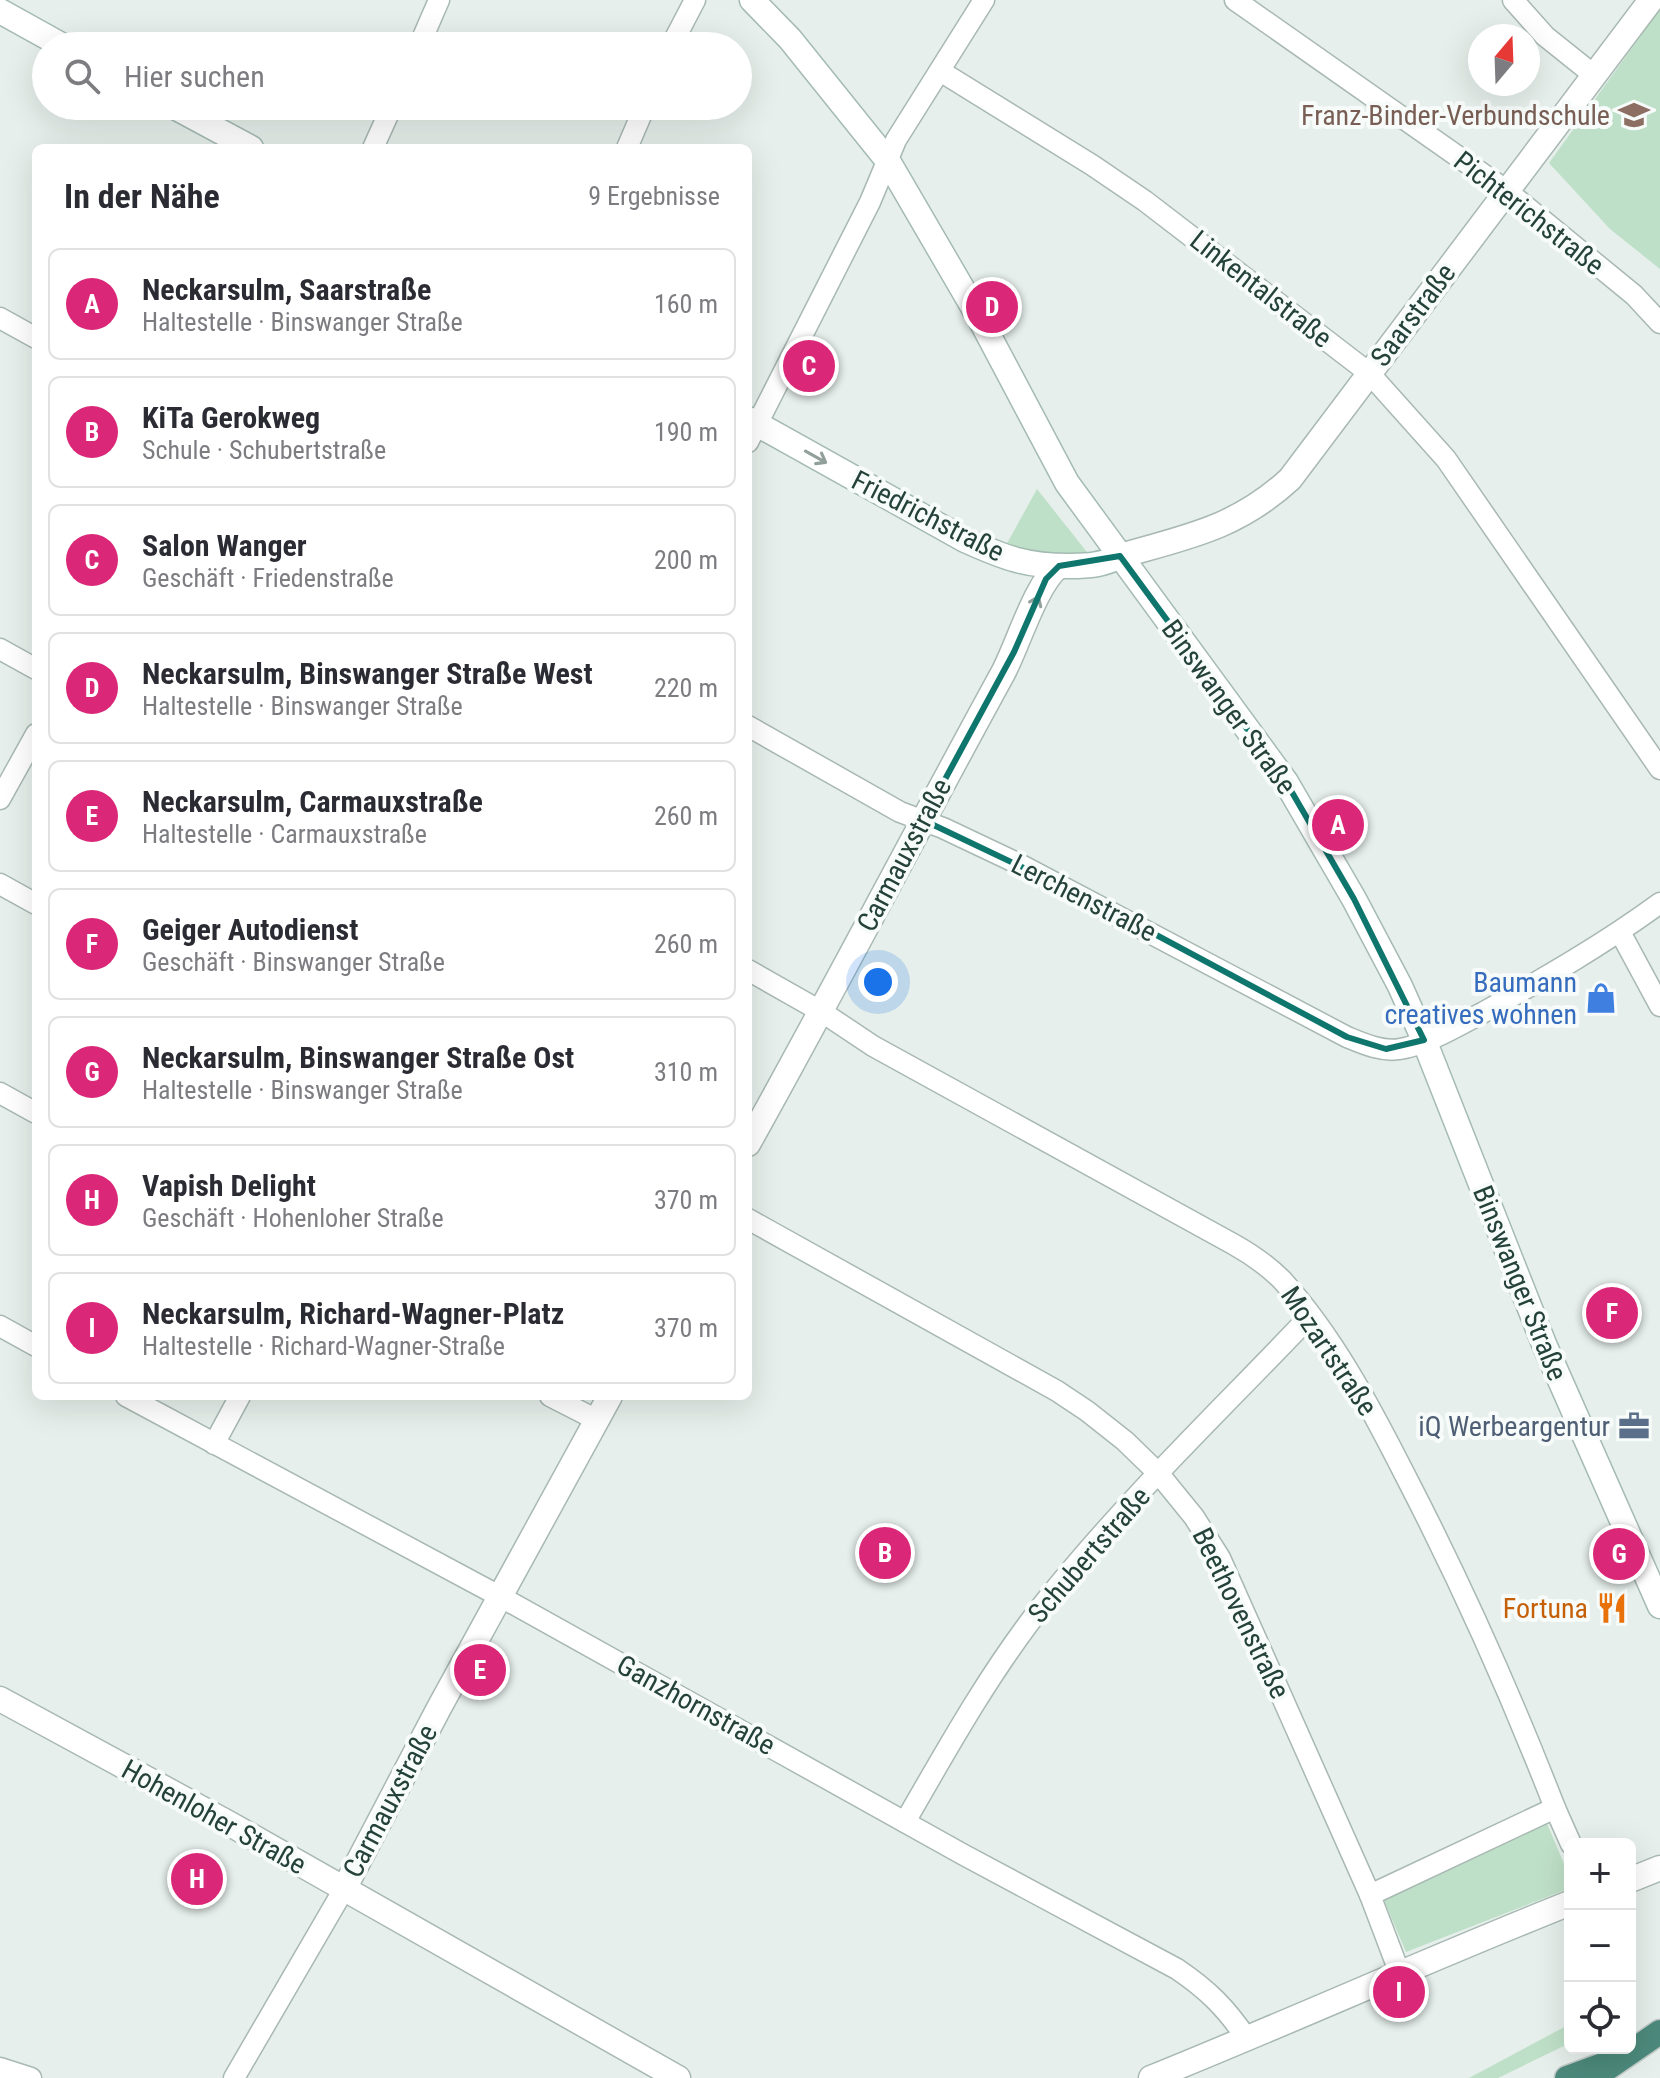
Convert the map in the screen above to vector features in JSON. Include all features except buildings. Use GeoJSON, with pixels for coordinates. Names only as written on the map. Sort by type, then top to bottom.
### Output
{"type":"FeatureCollection","features":[{"type":"Feature","properties":{"kind":"highway"},"geometry":{"type":"LineString","coordinates":[[1593,2078],[1660,2032]]}},
{"type":"Feature","properties":{"kind":"highway"},"geometry":{"type":"LineString","coordinates":[[1567,2078],[1618,2060]]}},
{"type":"Feature","properties":{"kind":"street"},"geometry":{"type":"LineString","coordinates":[[425,32],[439,0]]}},
{"type":"Feature","properties":{"kind":"street"},"geometry":{"type":"LineString","coordinates":[[678,32],[695,0]]}},
{"type":"Feature","properties":{"kind":"street","name":"Binswanger Straße"},"geometry":{"type":"LineString","coordinates":[[752,0],[799,50],[888,161],[980,319],[1067,483],[1286,782],[1354,899],[1400,986],[1424,1040],[1544,1344],[1660,1606]]}},
{"type":"Feature","properties":{"kind":"street"},"geometry":{"type":"LineString","coordinates":[[752,427],[870,202],[896,140],[984,0]]}},
{"type":"Feature","properties":{"kind":"street","name":"Pichterichstraße"},"geometry":{"type":"LineString","coordinates":[[1235,0],[1507,191],[1634,295],[1660,323]]}},
{"type":"Feature","properties":{"kind":"street"},"geometry":{"type":"LineString","coordinates":[[1513,0],[1545,36],[1595,76]]}},
{"type":"Feature","properties":{"kind":"street","name":"Saarstraße"},"geometry":{"type":"LineString","coordinates":[[1120,556],[1222,526],[1271,497],[1290,479],[1651,0]]}},
{"type":"Feature","properties":{"kind":"street"},"geometry":{"type":"LineString","coordinates":[[0,11],[38,32]]}},
{"type":"Feature","properties":{"kind":"street","name":"Linkentalstraße"},"geometry":{"type":"LineString","coordinates":[[940,71],[1145,201],[1369,373],[1446,459],[1660,769]]}},
{"type":"Feature","properties":{"kind":"street"},"geometry":{"type":"LineString","coordinates":[[199,120],[244,144]]}},
{"type":"Feature","properties":{"kind":"street"},"geometry":{"type":"LineString","coordinates":[[375,144],[386,120]]}},
{"type":"Feature","properties":{"kind":"street"},"geometry":{"type":"LineString","coordinates":[[629,144],[639,120]]}},
{"type":"Feature","properties":{"kind":"street"},"geometry":{"type":"LineString","coordinates":[[1,321],[32,336]]}},
{"type":"Feature","properties":{"kind":"street","name":"Friedrichstraße"},"geometry":{"type":"LineString","coordinates":[[752,430],[965,540],[1026,564],[1103,564],[1120,556]]}},
{"type":"Feature","properties":{"kind":"street","name":"Carmauxstraße"},"geometry":{"type":"LineString","coordinates":[[752,1137],[1014,652],[1046,579],[1059,566]]}},
{"type":"Feature","properties":{"kind":"street"},"geometry":{"type":"LineString","coordinates":[[0,649],[32,667]]}},
{"type":"Feature","properties":{"kind":"street","name":"Lerchenstraße"},"geometry":{"type":"LineString","coordinates":[[752,728],[900,812],[1077,893],[1347,1037],[1386,1049],[1401,1049],[1446,1032],[1545,978],[1620,932],[1660,903]]}},
{"type":"Feature","properties":{"kind":"street"},"geometry":{"type":"LineString","coordinates":[[0,799],[32,741]]}},
{"type":"Feature","properties":{"kind":"street"},"geometry":{"type":"LineString","coordinates":[[0,884],[32,902]]}},
{"type":"Feature","properties":{"kind":"street"},"geometry":{"type":"LineString","coordinates":[[1620,932],[1660,1006]]}},
{"type":"Feature","properties":{"kind":"street","name":"Mozartstraße"},"geometry":{"type":"LineString","coordinates":[[752,972],[822,1012],[873,1046],[1258,1259],[1280,1278],[1343,1363],[1449,1560],[1568,1838]]}},
{"type":"Feature","properties":{"kind":"street"},"geometry":{"type":"LineString","coordinates":[[0,1093],[32,1111]]}},
{"type":"Feature","properties":{"kind":"street","name":"Beethovenstraße"},"geometry":{"type":"LineString","coordinates":[[752,1221],[1057,1391],[1115,1434],[1159,1474],[1194,1517],[1220,1558],[1370,1895],[1400,1974]]}},
{"type":"Feature","properties":{"kind":"street","name":"Schubertstraße"},"geometry":{"type":"LineString","coordinates":[[905,1822],[973,1707],[1044,1603],[1159,1474],[1310,1316]]}},
{"type":"Feature","properties":{"kind":"street"},"geometry":{"type":"LineString","coordinates":[[0,1326],[32,1344]]}},
{"type":"Feature","properties":{"kind":"street","name":"Ganzhornstraße"},"geometry":{"type":"LineString","coordinates":[[133,1400],[501,1597],[1177,1969],[1228,2010],[1247,2039]]}},
{"type":"Feature","properties":{"kind":"street"},"geometry":{"type":"LineString","coordinates":[[214,1444],[238,1400]]}},
{"type":"Feature","properties":{"kind":"street"},"geometry":{"type":"LineString","coordinates":[[558,1400],[597,1420]]}},
{"type":"Feature","properties":{"kind":"street","name":"Carmauxstraße"},"geometry":{"type":"LineString","coordinates":[[234,2078],[344,1889],[608,1400]]}},
{"type":"Feature","properties":{"kind":"street","name":"Hohenloher Straße"},"geometry":{"type":"LineString","coordinates":[[0,1699],[678,2078]]}},
{"type":"Feature","properties":{"kind":"street"},"geometry":{"type":"LineString","coordinates":[[1370,1895],[1555,1808]]}},
{"type":"Feature","properties":{"kind":"street"},"geometry":{"type":"LineString","coordinates":[[1636,1878],[1660,1868]]}},
{"type":"Feature","properties":{"kind":"street"},"geometry":{"type":"LineString","coordinates":[[1151,2078],[1564,1905]]}},
{"type":"Feature","properties":{"kind":"street"},"geometry":{"type":"LineString","coordinates":[[0,2068],[31,2078]]}},
{"type":"Feature","properties":{"kind":"highlighted area"},"geometry":{"type":"Polygon","coordinates":[[[1120,556],[1286,782],[1354,899],[1424,1040],[1386,1049],[1347,1037],[1091,900],[923,820],[1014,652],[1046,579],[1059,566],[1120,556]]]}},
{"type":"Feature","properties":{"kind":"green space","name":"Franz-Binder-Verbundschule"},"geometry":{"type":"Polygon","coordinates":[[[1660,9],[1660,269],[1610,229],[1549,163],[1660,9]]]}},
{"type":"Feature","properties":{"kind":"green space"},"geometry":{"type":"Polygon","coordinates":[[[1037,489],[1094,561],[1005,547],[1037,489]]]}},
{"type":"Feature","properties":{"kind":"green space"},"geometry":{"type":"Polygon","coordinates":[[[1546,1821],[1564,1864],[1564,1890],[1406,1952],[1383,1898],[1546,1821]]]}},
{"type":"Feature","properties":{"kind":"green space"},"geometry":{"type":"Polygon","coordinates":[[[1564,2027],[1564,2046],[1498,2078],[1469,2078],[1564,2027]]]}},
{"type":"Feature","properties":{"kind":"place","name":"Franz-Binder-Verbundschule"},"geometry":{"type":"Point","coordinates":[1634,115]}},
{"type":"Feature","properties":{"kind":"place","name":"Neckarsulm, Binswanger Straße West"},"geometry":{"type":"Point","coordinates":[992,307]}},
{"type":"Feature","properties":{"kind":"place","name":"Salon Wanger"},"geometry":{"type":"Point","coordinates":[809,366]}},
{"type":"Feature","properties":{"kind":"place","name":"Neckarsulm, Saarstraße"},"geometry":{"type":"Point","coordinates":[1338,825]}},
{"type":"Feature","properties":{"kind":"place","name":"Baumann creatives wohnen"},"geometry":{"type":"Point","coordinates":[1601,998]}},
{"type":"Feature","properties":{"kind":"place","name":"Geiger Autodienst"},"geometry":{"type":"Point","coordinates":[1612,1313]}},
{"type":"Feature","properties":{"kind":"place","name":"iQ Werbeargentur"},"geometry":{"type":"Point","coordinates":[1634,1426]}},
{"type":"Feature","properties":{"kind":"place","name":"KiTa Gerokweg"},"geometry":{"type":"Point","coordinates":[885,1553]}},
{"type":"Feature","properties":{"kind":"place","name":"Neckarsulm, Binswanger Straße Ost"},"geometry":{"type":"Point","coordinates":[1619,1554]}},
{"type":"Feature","properties":{"kind":"place","name":"Fortuna"},"geometry":{"type":"Point","coordinates":[1612,1608]}},
{"type":"Feature","properties":{"kind":"place","name":"Neckarsulm, Carmauxstraße"},"geometry":{"type":"Point","coordinates":[480,1670]}},
{"type":"Feature","properties":{"kind":"place","name":"Vapish Delight"},"geometry":{"type":"Point","coordinates":[197,1879]}},
{"type":"Feature","properties":{"kind":"place","name":"Neckarsulm, Richard-Wagner-Platz"},"geometry":{"type":"Point","coordinates":[1399,1992]}}]}
